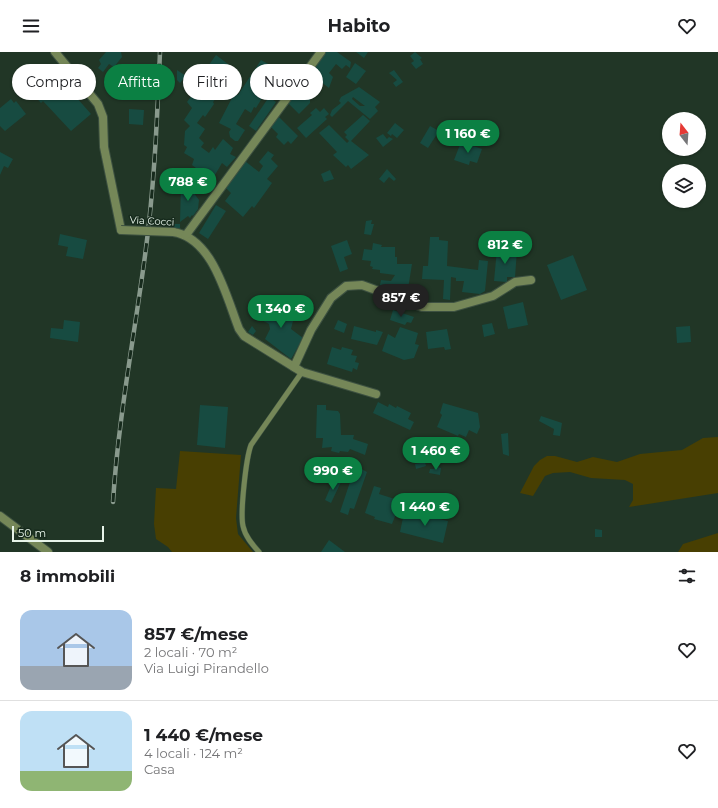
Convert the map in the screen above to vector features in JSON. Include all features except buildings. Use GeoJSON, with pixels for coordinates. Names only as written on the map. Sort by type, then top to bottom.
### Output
{"type":"FeatureCollection","features":[{"type":"Feature","properties":{"kind":"street","name":"Via Cocci"},"geometry":{"type":"LineString","coordinates":[[55,52],[98,104],[103,117],[104,147],[121,230],[173,232],[186,235],[199,244],[210,259],[239,329],[244,336],[302,372],[376,394]]}},
{"type":"Feature","properties":{"kind":"street"},"geometry":{"type":"LineString","coordinates":[[186,235],[321,52]]}},
{"type":"Feature","properties":{"kind":"street"},"geometry":{"type":"LineString","coordinates":[[294,367],[311,330],[331,298],[346,286],[362,285],[422,307],[454,307],[493,296],[515,282],[531,280]]}},
{"type":"Feature","properties":{"kind":"street"},"geometry":{"type":"LineString","coordinates":[[0,516],[48,552]]}},
{"type":"Feature","properties":{"kind":"lane"},"geometry":{"type":"LineString","coordinates":[[259,552],[247,538],[242,524],[247,457],[251,445],[302,372]]}},
{"type":"Feature","properties":{"kind":"shaded area"},"geometry":{"type":"Polygon","coordinates":[[[718,437],[718,493],[629,507],[633,500],[633,484],[625,480],[591,478],[570,472],[553,473],[545,476],[533,496],[520,493],[534,466],[547,456],[555,456],[577,462],[593,457],[617,462],[640,454],[682,450],[703,438],[718,437]]]}},
{"type":"Feature","properties":{"kind":"shaded area"},"geometry":{"type":"Polygon","coordinates":[[[180,451],[241,455],[236,518],[238,534],[253,552],[172,552],[168,547],[156,539],[154,524],[156,488],[176,489],[180,451]]]}},
{"type":"Feature","properties":{"kind":"shaded area"},"geometry":{"type":"Polygon","coordinates":[[[718,533],[718,552],[678,552],[683,544],[718,533]]]}},
{"type":"Feature","properties":{"kind":"railway"},"geometry":{"type":"LineString","coordinates":[[113,502],[118,442],[144,263],[153,184],[160,52]]}}]}
